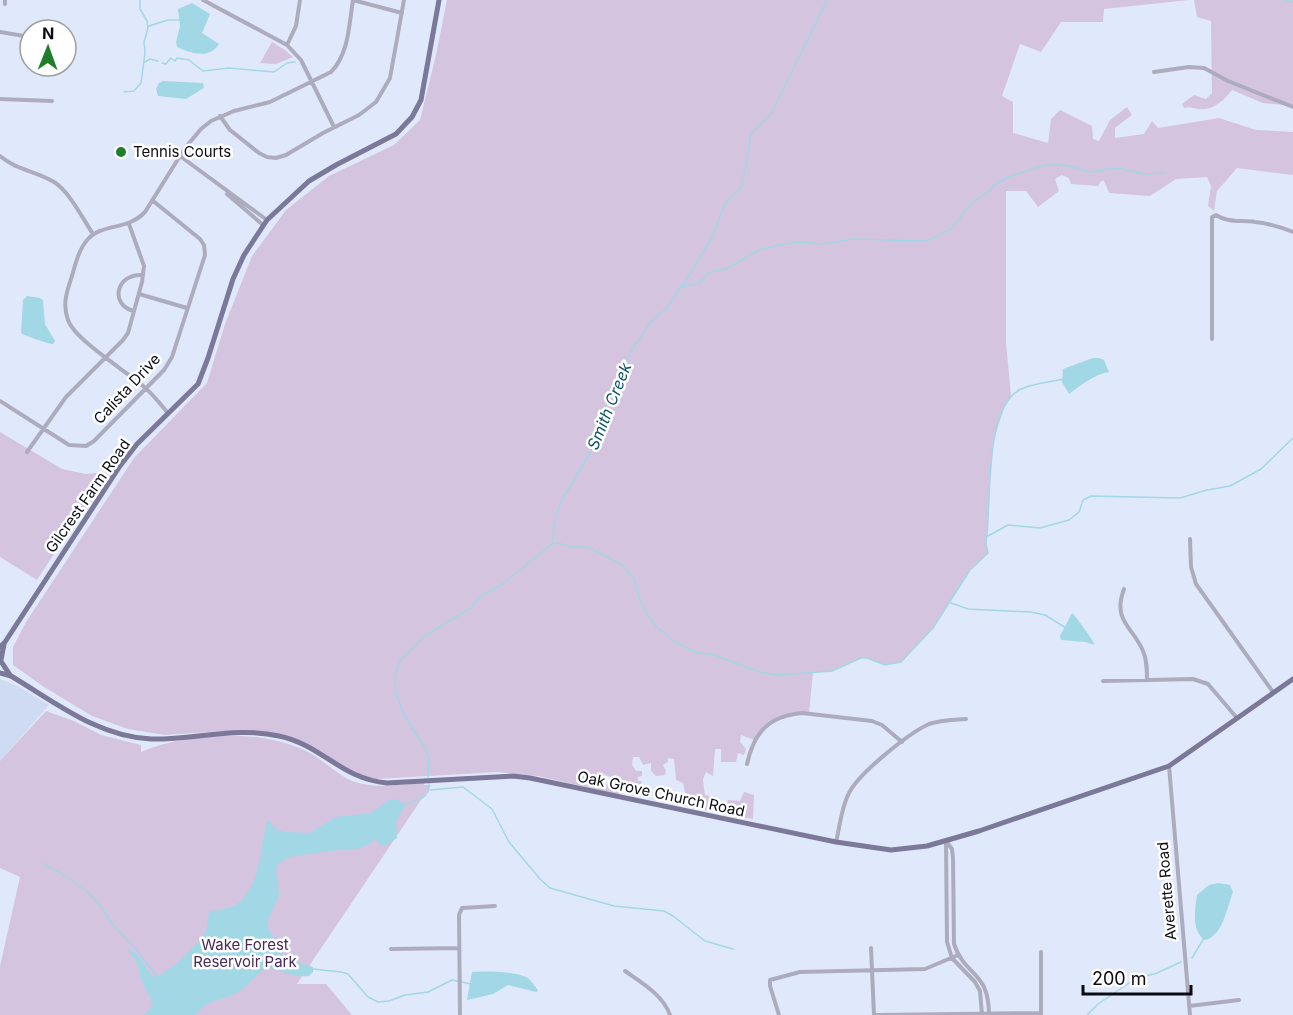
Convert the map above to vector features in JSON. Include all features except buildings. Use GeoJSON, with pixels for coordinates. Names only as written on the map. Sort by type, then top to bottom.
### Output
{"type":"FeatureCollection","features":[{"type":"Feature","properties":{"kind":"main road","name":"Gilcrest Farm Road"},"geometry":{"type":"LineString","coordinates":[[1,665],[2,644],[120,466],[137,444],[198,384],[233,279],[244,255],[265,223],[309,181],[396,134],[406,125],[421,100],[439,0]]}},
{"type":"Feature","properties":{"kind":"main road","name":"Oak Grove Church Road"},"geometry":{"type":"LineString","coordinates":[[1,665],[11,676],[92,724],[115,734],[157,739],[227,732],[259,732],[291,740],[313,750],[348,773],[375,782],[513,776],[530,778],[837,842],[896,850],[946,841],[1169,766],[1293,679]]}},
{"type":"Feature","properties":{"kind":"main road","name":"Oak Grove Church Road"},"geometry":{"type":"LineString","coordinates":[[1,665],[11,676]]}},
{"type":"Feature","properties":{"kind":"street"},"geometry":{"type":"LineString","coordinates":[[203,0],[287,45],[297,54],[334,128]]}},
{"type":"Feature","properties":{"kind":"street"},"geometry":{"type":"LineString","coordinates":[[287,45],[296,26],[300,0]]}},
{"type":"Feature","properties":{"kind":"street"},"geometry":{"type":"LineString","coordinates":[[168,413],[145,388],[76,333],[68,321],[65,296],[81,247],[93,234],[129,224],[139,218],[201,129],[220,116],[265,104],[331,72],[344,53],[353,0],[402,13]]}},
{"type":"Feature","properties":{"kind":"street"},"geometry":{"type":"LineString","coordinates":[[220,116],[230,130],[259,153],[272,158],[286,155],[365,111],[376,102],[385,89],[393,67],[404,0]]}},
{"type":"Feature","properties":{"kind":"street"},"geometry":{"type":"LineString","coordinates":[[0,32],[18,35]]}},
{"type":"Feature","properties":{"kind":"street"},"geometry":{"type":"LineString","coordinates":[[1154,72],[1189,67],[1204,68],[1228,81],[1293,107]]}},
{"type":"Feature","properties":{"kind":"street"},"geometry":{"type":"LineString","coordinates":[[0,99],[52,101]]}},
{"type":"Feature","properties":{"kind":"street"},"geometry":{"type":"LineString","coordinates":[[0,156],[12,166],[52,181],[59,186],[93,234]]}},
{"type":"Feature","properties":{"kind":"street"},"geometry":{"type":"LineString","coordinates":[[180,156],[265,223]]}},
{"type":"Feature","properties":{"kind":"street","name":"Calista Drive"},"geometry":{"type":"LineString","coordinates":[[0,401],[69,445],[86,446],[94,441],[164,370],[172,357],[204,261],[204,246],[196,234],[152,200]]}},
{"type":"Feature","properties":{"kind":"street"},"geometry":{"type":"LineString","coordinates":[[1212,339],[1212,217],[1216,215],[1222,219],[1277,225],[1293,232]]}},
{"type":"Feature","properties":{"kind":"street"},"geometry":{"type":"LineString","coordinates":[[27,452],[66,397],[125,338],[140,294],[144,266],[129,224]]}},
{"type":"Feature","properties":{"kind":"street"},"geometry":{"type":"LineString","coordinates":[[134,311],[122,304],[119,296],[120,288],[128,277],[143,275]]}},
{"type":"Feature","properties":{"kind":"street"},"geometry":{"type":"LineString","coordinates":[[140,294],[187,308]]}},
{"type":"Feature","properties":{"kind":"street"},"geometry":{"type":"LineString","coordinates":[[1190,539],[1191,567],[1196,584],[1274,692]]}},
{"type":"Feature","properties":{"kind":"street"},"geometry":{"type":"LineString","coordinates":[[1124,589],[1120,598],[1124,621],[1144,652],[1147,663],[1147,680]]}},
{"type":"Feature","properties":{"kind":"street"},"geometry":{"type":"LineString","coordinates":[[1102,681],[1193,679],[1208,684],[1237,718]]}},
{"type":"Feature","properties":{"kind":"street"},"geometry":{"type":"LineString","coordinates":[[747,764],[752,744],[762,729],[774,720],[802,712],[872,721],[882,725],[902,742]]}},
{"type":"Feature","properties":{"kind":"street"},"geometry":{"type":"LineString","coordinates":[[837,842],[843,805],[849,792],[863,774],[918,730],[932,723],[966,719]]}},
{"type":"Feature","properties":{"kind":"street","name":"Averette Road"},"geometry":{"type":"LineString","coordinates":[[1169,766],[1190,1015]]}},
{"type":"Feature","properties":{"kind":"street"},"geometry":{"type":"LineString","coordinates":[[946,841],[952,849],[953,858],[953,938],[958,954],[980,978],[985,987],[989,1014]]}},
{"type":"Feature","properties":{"kind":"street"},"geometry":{"type":"LineString","coordinates":[[946,841],[947,942],[952,958],[975,982],[980,991],[982,1014]]}},
{"type":"Feature","properties":{"kind":"street"},"geometry":{"type":"LineString","coordinates":[[946,897],[953,897]]}},
{"type":"Feature","properties":{"kind":"street"},"geometry":{"type":"LineString","coordinates":[[460,1015],[459,915],[462,908],[495,906]]}},
{"type":"Feature","properties":{"kind":"street"},"geometry":{"type":"LineString","coordinates":[[391,949],[459,948]]}},
{"type":"Feature","properties":{"kind":"street"},"geometry":{"type":"LineString","coordinates":[[871,948],[875,1015],[1041,1014],[1041,952]]}},
{"type":"Feature","properties":{"kind":"street"},"geometry":{"type":"LineString","coordinates":[[779,1015],[770,980],[800,972],[925,969],[958,954]]}},
{"type":"Feature","properties":{"kind":"street"},"geometry":{"type":"LineString","coordinates":[[625,971],[652,990],[668,1008],[670,1015]]}},
{"type":"Feature","properties":{"kind":"street"},"geometry":{"type":"LineString","coordinates":[[1189,1006],[1239,1000]]}},
{"type":"Feature","properties":{"kind":"shaded area"},"geometry":{"type":"Polygon","coordinates":[[[192,3],[210,14],[202,33],[219,44],[211,52],[200,54],[177,47],[180,26],[178,9],[192,3]]]}},
{"type":"Feature","properties":{"kind":"shaded area"},"geometry":{"type":"Polygon","coordinates":[[[163,81],[203,83],[204,88],[186,99],[158,96],[156,89],[163,81]]]}},
{"type":"Feature","properties":{"kind":"shaded area"},"geometry":{"type":"Polygon","coordinates":[[[27,296],[43,300],[45,324],[55,341],[53,344],[21,333],[23,300],[27,296]]]}},
{"type":"Feature","properties":{"kind":"shaded area"},"geometry":{"type":"Polygon","coordinates":[[[1093,358],[1104,360],[1109,372],[1093,377],[1069,394],[1062,382],[1063,369],[1093,358]]]}},
{"type":"Feature","properties":{"kind":"shaded area"},"geometry":{"type":"Polygon","coordinates":[[[1072,613],[1095,645],[1061,640],[1060,636],[1072,613]]]}},
{"type":"Feature","properties":{"kind":"shaded area"},"geometry":{"type":"Polygon","coordinates":[[[0,679],[19,687],[49,705],[0,761],[0,679]]]}},
{"type":"Feature","properties":{"kind":"shaded area"},"geometry":{"type":"Polygon","coordinates":[[[397,799],[405,805],[396,822],[397,838],[386,845],[380,846],[376,839],[358,849],[295,856],[277,865],[279,895],[267,923],[284,958],[313,967],[313,972],[309,976],[296,976],[265,968],[244,988],[233,995],[208,1003],[195,1015],[143,1015],[151,1007],[151,999],[142,982],[135,959],[126,948],[139,958],[153,977],[166,971],[182,958],[203,935],[210,912],[237,904],[251,887],[258,866],[267,821],[270,821],[274,828],[285,832],[310,833],[336,817],[371,813],[389,800],[397,799]]]}},
{"type":"Feature","properties":{"kind":"shaded area"},"geometry":{"type":"Polygon","coordinates":[[[1218,883],[1230,885],[1233,892],[1220,927],[1216,933],[1205,940],[1196,925],[1197,895],[1209,885],[1218,883]]]}},
{"type":"Feature","properties":{"kind":"shaded area"},"geometry":{"type":"Polygon","coordinates":[[[472,972],[518,974],[529,979],[538,991],[508,985],[493,994],[467,1000],[472,972]]]}},
{"type":"Feature","properties":{"kind":"green space"},"geometry":{"type":"Polygon","coordinates":[[[447,0],[1189,0],[1104,9],[1103,22],[1061,22],[1041,52],[1020,44],[1002,96],[1013,102],[1013,133],[1048,143],[1051,119],[1060,110],[1092,126],[1093,139],[1099,141],[1110,120],[1127,107],[1132,115],[1115,128],[1115,138],[1144,134],[1152,121],[1158,128],[1219,118],[1256,130],[1293,132],[1293,175],[1237,168],[1217,191],[1214,211],[1208,206],[1211,186],[1207,177],[1176,179],[1150,196],[1109,193],[1104,181],[1101,181],[1098,186],[1071,184],[1069,178],[1062,175],[1055,179],[1059,191],[1038,207],[1026,191],[1006,191],[1006,343],[1011,396],[1004,407],[993,443],[986,543],[988,553],[970,570],[933,628],[901,662],[885,665],[861,658],[832,671],[813,673],[809,713],[785,716],[754,740],[741,735],[740,742],[746,749],[744,755],[738,753],[736,762],[721,762],[721,749],[715,749],[713,776],[706,772],[703,779],[705,795],[717,797],[718,802],[727,804],[728,800],[740,801],[744,792],[754,795],[753,819],[688,807],[683,783],[676,780],[674,759],[668,758],[668,762],[663,765],[665,775],[656,776],[651,771],[651,763],[643,765],[639,757],[633,757],[632,765],[636,771],[642,771],[642,776],[638,777],[638,781],[642,781],[640,785],[643,786],[632,793],[629,793],[626,786],[623,787],[613,778],[603,774],[605,784],[617,787],[620,795],[538,776],[498,772],[376,779],[357,774],[289,737],[241,730],[165,735],[128,729],[92,716],[13,665],[13,647],[26,622],[134,458],[207,383],[225,324],[252,256],[286,210],[329,176],[394,145],[420,120],[447,0]]]}},
{"type":"Feature","properties":{"kind":"green space"},"geometry":{"type":"Polygon","coordinates":[[[1194,0],[1293,0],[1293,106],[1263,103],[1232,90],[1213,107],[1184,108],[1182,104],[1194,95],[1206,99],[1212,93],[1211,21],[1197,17],[1194,0]]]}},
{"type":"Feature","properties":{"kind":"green space"},"geometry":{"type":"Polygon","coordinates":[[[272,42],[293,57],[276,64],[260,63],[272,42]]]}},
{"type":"Feature","properties":{"kind":"green space"},"geometry":{"type":"Polygon","coordinates":[[[0,432],[62,469],[86,474],[104,472],[101,482],[37,580],[0,557],[0,432]]]}},
{"type":"Feature","properties":{"kind":"green space","name":"Wake Forest Reservoir Park"},"geometry":{"type":"Polygon","coordinates":[[[46,711],[74,721],[101,735],[141,745],[141,752],[180,740],[247,736],[289,744],[308,752],[355,782],[380,786],[424,783],[424,785],[431,785],[297,984],[326,984],[352,1015],[0,1015],[0,966],[20,877],[0,868],[0,761],[46,711]]]}},
{"type":"Feature","properties":{"kind":"waterway"},"geometry":{"type":"LineString","coordinates":[[124,92],[134,91],[141,83],[145,53],[144,42],[148,28],[140,9],[140,0]]}},
{"type":"Feature","properties":{"kind":"waterway","name":"Smith Creek"},"geometry":{"type":"LineString","coordinates":[[428,777],[429,761],[426,750],[404,715],[396,693],[395,675],[400,661],[426,635],[471,608],[479,597],[501,585],[552,544],[556,516],[562,500],[591,451],[599,424],[622,369],[649,323],[666,309],[692,271],[712,237],[725,204],[742,186],[751,134],[771,114],[827,0]]}},
{"type":"Feature","properties":{"kind":"waterway"},"geometry":{"type":"LineString","coordinates":[[1284,0],[1293,2]]}},
{"type":"Feature","properties":{"kind":"waterway"},"geometry":{"type":"LineString","coordinates":[[149,26],[168,20],[179,20]]}},
{"type":"Feature","properties":{"kind":"waterway"},"geometry":{"type":"LineString","coordinates":[[162,63],[166,64],[171,58],[175,61],[177,58],[189,60],[203,71],[229,68],[274,72],[287,63],[295,62]]}},
{"type":"Feature","properties":{"kind":"waterway"},"geometry":{"type":"LineString","coordinates":[[145,62],[150,59],[158,61]]}},
{"type":"Feature","properties":{"kind":"waterway"},"geometry":{"type":"LineString","coordinates":[[682,287],[699,283],[710,272],[726,269],[759,250],[779,245],[798,242],[823,244],[852,239],[927,241],[951,229],[972,203],[996,184],[1008,177],[1045,165],[1065,165],[1090,172],[1117,168],[1145,174],[1165,173]]}},
{"type":"Feature","properties":{"kind":"waterway"},"geometry":{"type":"LineString","coordinates":[[553,544],[588,547],[621,564],[634,579],[640,600],[657,627],[675,642],[695,652],[714,655],[760,672],[777,675],[832,671],[861,658],[885,665],[901,662],[933,628],[970,570],[988,553],[986,543],[991,460],[999,418],[1007,401],[1024,388],[1064,379]]}},
{"type":"Feature","properties":{"kind":"waterway"},"geometry":{"type":"LineString","coordinates":[[988,536],[1008,525],[1040,528],[1069,520],[1079,512],[1083,500],[1091,496],[1180,498],[1230,486],[1261,469],[1293,438]]}},
{"type":"Feature","properties":{"kind":"waterway"},"geometry":{"type":"LineString","coordinates":[[951,603],[968,609],[1031,612],[1045,615],[1066,628]]}},
{"type":"Feature","properties":{"kind":"waterway","name":"Smith Creek"},"geometry":{"type":"LineString","coordinates":[[403,805],[424,797],[429,784]]}},
{"type":"Feature","properties":{"kind":"waterway"},"geometry":{"type":"LineString","coordinates":[[430,790],[463,787],[492,809],[509,842],[550,888],[614,906],[664,911],[705,941],[733,949]]}},
{"type":"Feature","properties":{"kind":"waterway"},"geometry":{"type":"LineString","coordinates":[[42,863],[88,892],[159,979]]}},
{"type":"Feature","properties":{"kind":"waterway"},"geometry":{"type":"LineString","coordinates":[[1192,958],[1204,938]]}},
{"type":"Feature","properties":{"kind":"waterway"},"geometry":{"type":"LineString","coordinates":[[1087,1015],[1098,1004],[1135,979],[1157,973],[1181,962]]}},
{"type":"Feature","properties":{"kind":"waterway"},"geometry":{"type":"LineString","coordinates":[[313,969],[348,974],[368,997],[378,1002],[428,992],[452,980],[471,984]]}},
{"type":"Feature","properties":{"kind":"place","name":"Tennis Courts"},"geometry":{"type":"Point","coordinates":[121,152]}}]}
